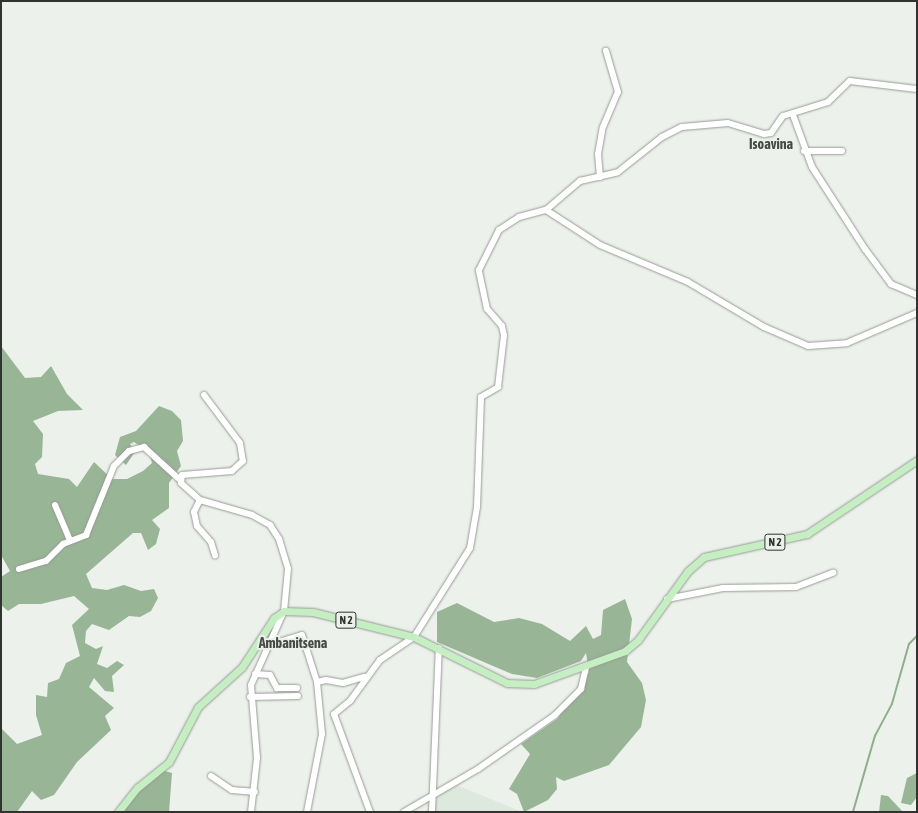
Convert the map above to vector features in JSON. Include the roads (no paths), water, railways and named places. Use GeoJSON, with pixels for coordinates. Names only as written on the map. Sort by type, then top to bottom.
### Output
{"type":"FeatureCollection","features":[{"type":"Feature","properties":{"kind":"main road","name":"N 2"},"geometry":{"type":"LineString","coordinates":[[284,611],[313,612],[414,637],[514,684],[534,684],[586,667],[631,647],[688,570],[704,557],[807,534],[917,460]]}},
{"type":"Feature","properties":{"kind":"main road"},"geometry":{"type":"LineString","coordinates":[[118,812],[137,788],[169,762],[198,707],[242,667],[274,618],[284,611]]}},
{"type":"Feature","properties":{"kind":"street"},"geometry":{"type":"LineString","coordinates":[[600,177],[598,154],[603,127],[618,92],[606,51]]}},
{"type":"Feature","properties":{"kind":"street"},"geometry":{"type":"LineString","coordinates":[[370,812],[334,714],[350,701],[364,677],[397,646],[414,637],[470,548],[477,507],[481,397],[498,387],[504,335],[502,326],[487,308],[479,270],[499,230],[519,217],[546,210],[565,190],[580,181],[600,177],[624,169],[636,155],[682,127],[728,123],[764,134],[771,133],[783,116],[793,115],[828,102],[850,81],[917,89]]}},
{"type":"Feature","properties":{"kind":"street"},"geometry":{"type":"LineString","coordinates":[[793,115],[804,151],[825,190],[891,284],[917,295]]}},
{"type":"Feature","properties":{"kind":"street"},"geometry":{"type":"LineString","coordinates":[[804,151],[842,151]]}},
{"type":"Feature","properties":{"kind":"street"},"geometry":{"type":"LineString","coordinates":[[546,210],[600,245],[688,282],[764,326],[808,346],[842,345],[917,313]]}},
{"type":"Feature","properties":{"kind":"street"},"geometry":{"type":"LineString","coordinates":[[179,479],[188,474],[232,471],[243,461],[240,443],[204,395]]}},
{"type":"Feature","properties":{"kind":"street"},"geometry":{"type":"LineString","coordinates":[[19,569],[46,561],[70,541],[86,534],[114,466],[129,452],[144,447],[179,479],[187,492],[200,500],[252,514],[274,530],[288,569],[284,611],[255,674],[250,697],[256,758],[255,792],[251,812]]}},
{"type":"Feature","properties":{"kind":"street"},"geometry":{"type":"LineString","coordinates":[[200,500],[194,512],[197,526],[211,542],[215,555]]}},
{"type":"Feature","properties":{"kind":"street"},"geometry":{"type":"LineString","coordinates":[[55,505],[70,541]]}},
{"type":"Feature","properties":{"kind":"street"},"geometry":{"type":"LineString","coordinates":[[667,599],[723,588],[796,587],[832,573]]}},
{"type":"Feature","properties":{"kind":"street"},"geometry":{"type":"LineString","coordinates":[[269,645],[302,635],[317,682],[322,734],[307,812]]}},
{"type":"Feature","properties":{"kind":"street"},"geometry":{"type":"LineString","coordinates":[[432,812],[431,797],[439,648]]}},
{"type":"Feature","properties":{"kind":"street"},"geometry":{"type":"LineString","coordinates":[[404,812],[478,769],[555,715],[581,688],[586,667]]}},
{"type":"Feature","properties":{"kind":"street"},"geometry":{"type":"LineString","coordinates":[[255,674],[270,676],[277,688],[297,688]]}},
{"type":"Feature","properties":{"kind":"street"},"geometry":{"type":"LineString","coordinates":[[317,682],[326,680],[343,683],[364,677]]}},
{"type":"Feature","properties":{"kind":"street"},"geometry":{"type":"LineString","coordinates":[[250,697],[298,696]]}},
{"type":"Feature","properties":{"kind":"street"},"geometry":{"type":"LineString","coordinates":[[212,776],[232,790],[255,792]]}},
{"type":"Feature","properties":{"kind":"waterway"},"geometry":{"type":"LineString","coordinates":[[853,812],[875,736],[892,704],[909,644],[917,636]]}},
{"type":"Feature","properties":{"kind":"district","name":"Isoavina"},"geometry":{"type":"Point","coordinates":[771,144]}},
{"type":"Feature","properties":{"kind":"district","name":"Ambanitsena"},"geometry":{"type":"Point","coordinates":[293,643]}}]}
